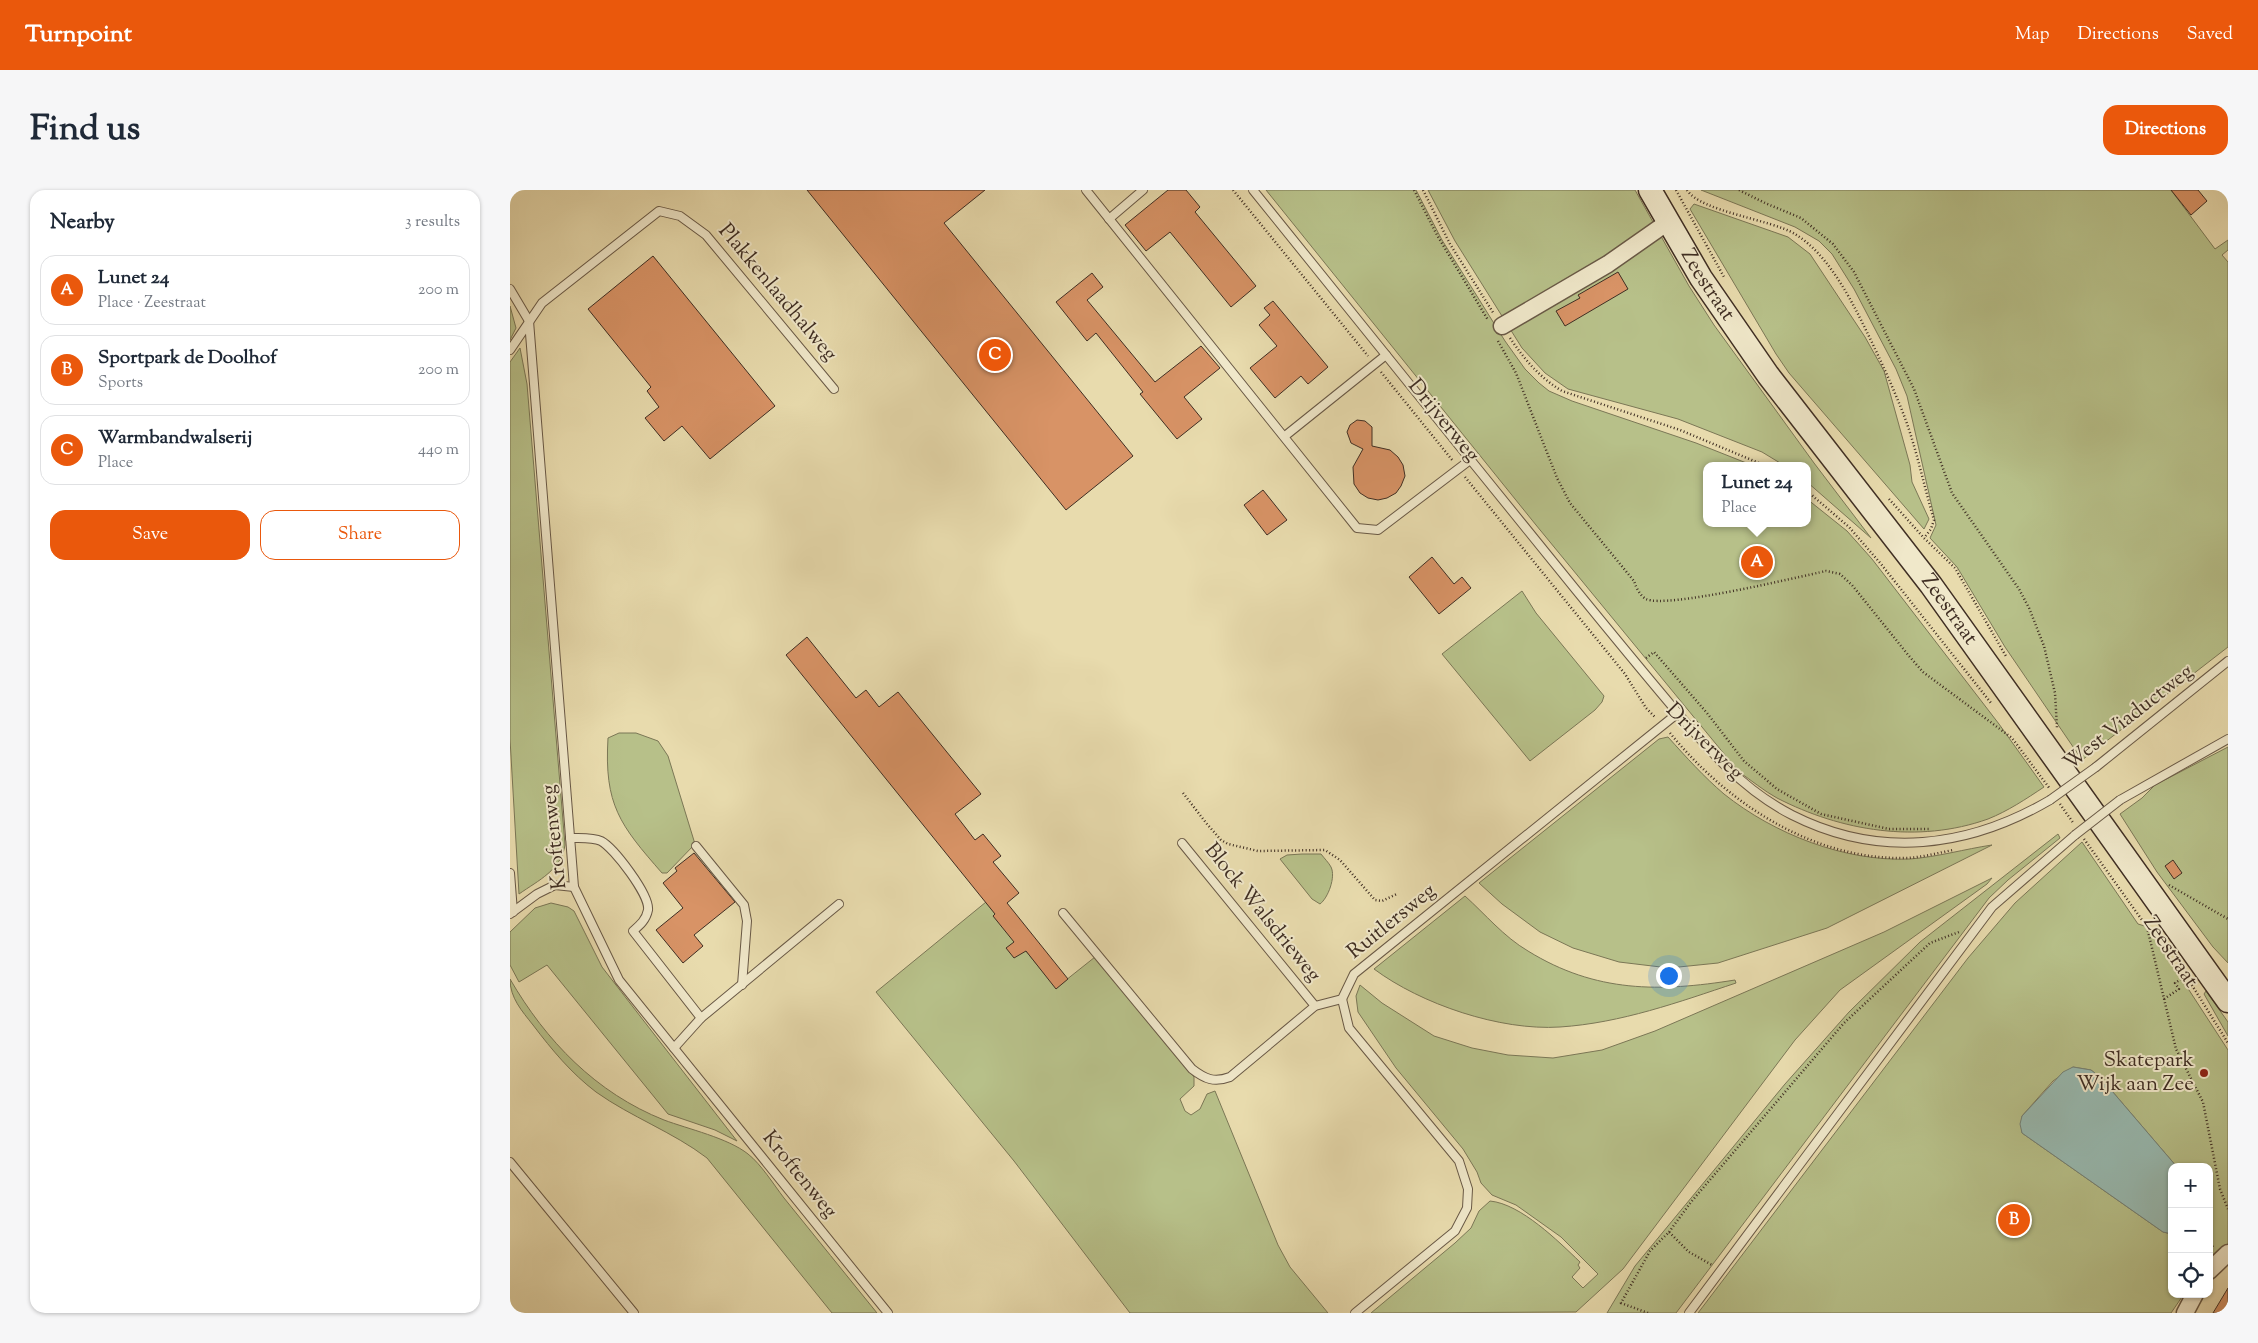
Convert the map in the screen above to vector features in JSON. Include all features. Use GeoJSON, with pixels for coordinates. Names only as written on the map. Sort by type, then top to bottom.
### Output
{"type":"FeatureCollection","features":[{"type":"Feature","properties":{"kind":"main road","name":"Zeestraat"},"geometry":{"type":"LineString","coordinates":[[1650,190],[1702,278],[1768,375],[1931,585],[2228,1001]]}},
{"type":"Feature","properties":{"kind":"street"},"geometry":{"type":"LineString","coordinates":[[1496,329],[1608,264],[1668,222]]}},
{"type":"Feature","properties":{"kind":"street"},"geometry":{"type":"LineString","coordinates":[[2213,1268],[2228,1254]]}},
{"type":"Feature","properties":{"kind":"street"},"geometry":{"type":"LineString","coordinates":[[2185,1313],[2193,1298]]}},
{"type":"Feature","properties":{"kind":"lane"},"geometry":{"type":"LineString","coordinates":[[1086,190],[1357,528],[1378,530],[1470,460]]}},
{"type":"Feature","properties":{"kind":"lane"},"geometry":{"type":"LineString","coordinates":[[1109,219],[1143,190]]}},
{"type":"Feature","properties":{"kind":"lane","name":"Drijverweg"},"geometry":{"type":"LineString","coordinates":[[1253,190],[1637,665],[1724,767],[1759,795],[1809,823],[1850,836],[1891,843],[1913,844],[1952,840],[1976,834],[2013,821],[2052,798]]}},
{"type":"Feature","properties":{"kind":"lane","name":"Plakkenlaadhalweg"},"geometry":{"type":"LineString","coordinates":[[510,350],[537,307],[546,298],[659,210],[680,216],[706,235],[834,389]]}},
{"type":"Feature","properties":{"kind":"lane","name":"Kroftenweg"},"geometry":{"type":"LineString","coordinates":[[510,289],[529,321],[574,887],[619,980],[888,1313]]}},
{"type":"Feature","properties":{"kind":"lane"},"geometry":{"type":"LineString","coordinates":[[1285,436],[1386,355]]}},
{"type":"Feature","properties":{"kind":"lane","name":"West Viaductweg"},"geometry":{"type":"LineString","coordinates":[[2052,798],[2096,767],[2228,661]]}},
{"type":"Feature","properties":{"kind":"lane","name":"Ruitlersweg"},"geometry":{"type":"LineString","coordinates":[[1342,999],[1354,974],[1678,713]]}},
{"type":"Feature","properties":{"kind":"lane"},"geometry":{"type":"LineString","coordinates":[[1689,1313],[1992,907],[2120,800],[2228,739]]}},
{"type":"Feature","properties":{"kind":"lane"},"geometry":{"type":"LineString","coordinates":[[570,838],[600,840],[607,845],[640,886],[648,908],[644,921],[633,931],[701,1018]]}},
{"type":"Feature","properties":{"kind":"lane","name":"Block Walsdrieweg"},"geometry":{"type":"LineString","coordinates":[[1182,843],[1315,1006]]}},
{"type":"Feature","properties":{"kind":"lane"},"geometry":{"type":"LineString","coordinates":[[696,846],[744,905],[747,921],[742,985]]}},
{"type":"Feature","properties":{"kind":"lane"},"geometry":{"type":"LineString","coordinates":[[510,873],[511,913]]}},
{"type":"Feature","properties":{"kind":"lane"},"geometry":{"type":"LineString","coordinates":[[511,913],[536,894],[555,885],[574,887]]}},
{"type":"Feature","properties":{"kind":"lane"},"geometry":{"type":"LineString","coordinates":[[674,1048],[701,1018],[838,904]]}},
{"type":"Feature","properties":{"kind":"lane"},"geometry":{"type":"LineString","coordinates":[[1063,914],[1192,1069],[1204,1079],[1219,1081],[1230,1077],[1315,1006],[1342,999]]}},
{"type":"Feature","properties":{"kind":"lane","name":"Block Walsdrieweg"},"geometry":{"type":"LineString","coordinates":[[1342,999],[1349,1028],[1458,1161],[1468,1189],[1467,1208],[1455,1231],[1355,1313]]}},
{"type":"Feature","properties":{"kind":"lane"},"geometry":{"type":"LineString","coordinates":[[510,1162],[634,1313]]}},
{"type":"Feature","properties":{"kind":"path","name":"Drijverweg"},"geometry":{"type":"LineString","coordinates":[[1233,190],[1625,674],[1646,708],[1664,725],[1686,752],[1717,784],[1765,817],[1809,838],[1843,850],[1878,857],[1908,858],[1957,849]]}},
{"type":"Feature","properties":{"kind":"path"},"geometry":{"type":"LineString","coordinates":[[1414,190],[1437,235],[1496,329],[1530,366],[1550,384],[1578,398],[1680,430],[1756,462]]}},
{"type":"Feature","properties":{"kind":"path"},"geometry":{"type":"LineString","coordinates":[[1423,190],[1496,329],[1557,478],[1570,503],[1634,581],[1639,592],[1646,599],[1656,601],[1739,590],[1826,571],[1840,574],[1864,598],[1908,656],[1923,672],[2012,738],[2052,798]]}},
{"type":"Feature","properties":{"kind":"path"},"geometry":{"type":"LineString","coordinates":[[1687,190],[1691,196],[1718,208],[1756,219],[1795,234],[1828,264],[1850,299],[1876,349],[1905,420],[1934,520],[1931,529],[1924,538]]}},
{"type":"Feature","properties":{"kind":"path"},"geometry":{"type":"LineString","coordinates":[[1740,190],[1764,204],[1801,218],[1833,244],[1854,272],[1914,388],[1952,493],[2019,590],[2028,608],[2044,646],[2055,693],[2056,727],[2062,735]]}},
{"type":"Feature","properties":{"kind":"path","name":"Zeestraat"},"geometry":{"type":"LineString","coordinates":[[1811,494],[1849,527],[1882,564],[1995,708]]}},
{"type":"Feature","properties":{"kind":"path","name":"Drijverweg"},"geometry":{"type":"LineString","coordinates":[[1625,674],[1654,652],[1744,761],[1777,789],[1821,814],[1889,829],[1936,829]]}},
{"type":"Feature","properties":{"kind":"path"},"geometry":{"type":"LineString","coordinates":[[1183,793],[1221,840],[1228,844],[1258,851],[1325,850],[1340,860],[1376,900],[1389,900],[1397,894]]}},
{"type":"Feature","properties":{"kind":"path"},"geometry":{"type":"LineString","coordinates":[[2060,804],[2075,826]]}},
{"type":"Feature","properties":{"kind":"path"},"geometry":{"type":"LineString","coordinates":[[2078,834],[2147,927],[2176,1048],[2204,1102],[2220,1189],[2228,1209]]}},
{"type":"Feature","properties":{"kind":"path"},"geometry":{"type":"LineString","coordinates":[[2162,881],[2228,919]]}},
{"type":"Feature","properties":{"kind":"path"},"geometry":{"type":"LineString","coordinates":[[1648,1313],[1622,1303],[1650,1251],[1669,1232],[1710,1180],[1844,1023],[1930,943],[1978,925]]}},
{"type":"Feature","properties":{"kind":"path","name":"Zeestraat"},"geometry":{"type":"LineString","coordinates":[[2182,969],[2228,1043]]}},
{"type":"Feature","properties":{"kind":"path"},"geometry":{"type":"LineString","coordinates":[[2164,998],[2178,989],[2175,983],[2186,976]]}},
{"type":"Feature","properties":{"kind":"path"},"geometry":{"type":"LineString","coordinates":[[1669,1232],[1689,1252],[1722,1271]]}},
{"type":"Feature","properties":{"kind":"green space"},"geometry":{"type":"Polygon","coordinates":[[[1266,190],[1416,190],[1442,240],[1505,341],[1525,369],[1539,383],[1549,391],[1572,401],[1696,443],[1744,462],[1703,462],[1703,527],[1811,527],[1811,502],[1847,531],[1872,559],[1999,724],[2044,787],[2010,809],[1988,819],[1961,827],[1935,831],[1907,832],[1853,826],[1827,819],[1777,798],[1739,772],[1536,525],[1266,190]]]}},
{"type":"Feature","properties":{"kind":"green space"},"geometry":{"type":"Polygon","coordinates":[[[1428,190],[1635,190],[1689,286],[1714,325],[1871,538],[1811,486],[1811,462],[1778,462],[1762,452],[1678,419],[1568,389],[1545,373],[1522,348],[1455,241],[1428,190]]]}},
{"type":"Feature","properties":{"kind":"green space"},"geometry":{"type":"Polygon","coordinates":[[[1701,190],[2171,190],[2215,249],[2228,240],[2228,250],[2222,255],[2228,262],[2228,647],[2082,760],[2005,647],[1957,567],[1930,538],[1936,525],[1907,396],[1896,369],[1854,289],[1832,254],[1819,241],[1795,227],[1701,190]]]}},
{"type":"Feature","properties":{"kind":"green space"},"geometry":{"type":"Polygon","coordinates":[[[1694,204],[1788,237],[1810,254],[1865,337],[1884,371],[1910,465],[1912,482],[1929,519],[1924,529],[1789,373],[1690,209],[1694,204]]]}},
{"type":"Feature","properties":{"kind":"green space"},"geometry":{"type":"Polygon","coordinates":[[[510,306],[516,328],[510,340],[510,306]]]}},
{"type":"Feature","properties":{"kind":"green space"},"geometry":{"type":"Polygon","coordinates":[[[520,348],[527,384],[565,845],[563,854],[554,868],[519,894],[510,739],[510,362],[520,348]]]}},
{"type":"Feature","properties":{"kind":"green space"},"geometry":{"type":"Polygon","coordinates":[[[1522,591],[1536,613],[1604,696],[1602,702],[1595,710],[1530,761],[1442,654],[1522,591]]]}},
{"type":"Feature","properties":{"kind":"green space"},"geometry":{"type":"Polygon","coordinates":[[[619,733],[636,733],[658,741],[668,756],[695,844],[667,873],[662,873],[635,841],[625,827],[612,798],[607,761],[608,738],[619,733]]]}},
{"type":"Feature","properties":{"kind":"green space"},"geometry":{"type":"Polygon","coordinates":[[[1668,737],[1702,774],[1724,794],[1765,821],[1811,843],[1861,856],[1885,859],[1920,858],[1992,845],[1827,928],[1718,963],[1669,968],[1619,962],[1573,948],[1540,932],[1502,904],[1479,883],[1659,739],[1668,737]]]}},
{"type":"Feature","properties":{"kind":"green space"},"geometry":{"type":"Polygon","coordinates":[[[2228,747],[2228,963],[2213,947],[2157,872],[2120,814],[2142,798],[2155,785],[2228,747]]]}},
{"type":"Feature","properties":{"kind":"green space"},"geometry":{"type":"Polygon","coordinates":[[[2058,834],[2060,838],[1989,898],[1676,1313],[1607,1313],[1635,1266],[1785,1084],[1849,1012],[1920,942],[2058,834]]]}},
{"type":"Feature","properties":{"kind":"green space"},"geometry":{"type":"Polygon","coordinates":[[[2082,842],[2138,924],[2148,927],[2228,1050],[2228,1244],[2213,1256],[2213,1163],[2174,1163],[2100,1077],[2091,1070],[2073,1067],[2053,1081],[2022,1116],[2022,1133],[2163,1232],[2168,1233],[2168,1298],[2181,1298],[2171,1313],[1698,1313],[1968,958],[2015,903],[2082,842]]]}},
{"type":"Feature","properties":{"kind":"green space"},"geometry":{"type":"Polygon","coordinates":[[[1321,854],[1331,867],[1333,876],[1330,887],[1326,897],[1320,904],[1312,899],[1280,859],[1287,855],[1321,854]]]}},
{"type":"Feature","properties":{"kind":"green space"},"geometry":{"type":"Polygon","coordinates":[[[1992,878],[1987,884],[1840,990],[1795,1040],[1623,1269],[1576,1312],[1371,1313],[1471,1228],[1479,1211],[1490,1201],[1514,1209],[1526,1216],[1561,1244],[1580,1262],[1578,1265],[1580,1268],[1572,1277],[1583,1288],[1598,1274],[1561,1237],[1516,1205],[1492,1195],[1481,1183],[1477,1172],[1463,1149],[1396,1068],[1358,1012],[1356,996],[1360,985],[1382,1003],[1434,1036],[1472,1048],[1508,1055],[1553,1058],[1602,1050],[1655,1031],[1884,932],[1992,878]]]}},
{"type":"Feature","properties":{"kind":"green space"},"geometry":{"type":"Polygon","coordinates":[[[1465,896],[1519,945],[1553,965],[1578,975],[1629,986],[1681,986],[1735,980],[1736,983],[1671,1004],[1605,1021],[1583,1025],[1537,1027],[1512,1025],[1462,1013],[1414,993],[1374,969],[1465,896]]]}},
{"type":"Feature","properties":{"kind":"green space"},"geometry":{"type":"Polygon","coordinates":[[[986,902],[1056,988],[1095,957],[1194,1077],[1194,1086],[1180,1099],[1185,1111],[1191,1115],[1200,1109],[1207,1094],[1215,1091],[1278,1245],[1290,1267],[1328,1313],[1130,1313],[1014,1161],[876,992],[986,902]]]}},
{"type":"Feature","properties":{"kind":"green space"},"geometry":{"type":"Polygon","coordinates":[[[551,903],[568,907],[574,911],[602,967],[737,1141],[715,1130],[668,1114],[547,965],[519,982],[510,965],[510,932],[535,908],[551,903]]]}},
{"type":"Feature","properties":{"kind":"green space"},"geometry":{"type":"Polygon","coordinates":[[[510,979],[524,1002],[557,1044],[595,1080],[639,1109],[664,1120],[730,1143],[753,1158],[877,1313],[832,1313],[707,1158],[680,1140],[609,1101],[587,1085],[570,1069],[521,1009],[514,998],[510,979]]]}},
{"type":"Feature","properties":{"kind":"green space"},"geometry":{"type":"Polygon","coordinates":[[[2206,991],[2228,1022],[2228,1036],[2204,994],[2206,991]]]}},
{"type":"Feature","properties":{"kind":"water"},"geometry":{"type":"Polygon","coordinates":[[[2073,1067],[2091,1070],[2100,1077],[2174,1163],[2168,1163],[2168,1233],[2163,1232],[2022,1133],[2020,1124],[2022,1116],[2063,1072],[2073,1067]]]}},
{"type":"Feature","properties":{"kind":"building"},"geometry":{"type":"Polygon","coordinates":[[[807,190],[985,190],[944,223],[1133,456],[1066,510],[807,190]]]}},
{"type":"Feature","properties":{"kind":"building"},"geometry":{"type":"Polygon","coordinates":[[[1168,190],[1186,190],[1200,207],[1195,212],[1256,286],[1231,307],[1170,232],[1146,251],[1125,225],[1168,190]]]}},
{"type":"Feature","properties":{"kind":"building"},"geometry":{"type":"Polygon","coordinates":[[[2171,190],[2198,190],[2207,201],[2191,215],[2171,190]]]}},
{"type":"Feature","properties":{"kind":"building"},"geometry":{"type":"Polygon","coordinates":[[[653,256],[775,406],[710,459],[682,426],[664,441],[645,418],[659,407],[647,391],[651,387],[588,309],[653,256]]]}},
{"type":"Feature","properties":{"kind":"building"},"geometry":{"type":"Polygon","coordinates":[[[1618,272],[1628,289],[1565,326],[1556,311],[1580,298],[1578,295],[1618,272]]]}},
{"type":"Feature","properties":{"kind":"building"},"geometry":{"type":"Polygon","coordinates":[[[1092,273],[1103,287],[1087,300],[1155,382],[1201,346],[1220,368],[1184,397],[1202,419],[1177,439],[1140,394],[1143,392],[1096,333],[1087,341],[1056,302],[1092,273]]]}},
{"type":"Feature","properties":{"kind":"building"},"geometry":{"type":"Polygon","coordinates":[[[1273,301],[1328,367],[1308,384],[1301,376],[1275,398],[1250,368],[1277,346],[1259,325],[1270,315],[1264,308],[1273,301]]]}},
{"type":"Feature","properties":{"kind":"building"},"geometry":{"type":"Polygon","coordinates":[[[1357,420],[1365,421],[1372,427],[1372,446],[1390,450],[1403,465],[1405,476],[1401,486],[1396,493],[1387,498],[1378,500],[1368,498],[1360,493],[1354,484],[1353,467],[1363,449],[1351,443],[1347,432],[1350,425],[1357,420]]]}},
{"type":"Feature","properties":{"kind":"building"},"geometry":{"type":"Polygon","coordinates":[[[1263,490],[1287,520],[1267,535],[1244,505],[1263,490]]]}},
{"type":"Feature","properties":{"kind":"building"},"geometry":{"type":"Polygon","coordinates":[[[1432,557],[1454,584],[1462,577],[1471,588],[1439,614],[1409,577],[1432,557]]]}},
{"type":"Feature","properties":{"kind":"building"},"geometry":{"type":"Polygon","coordinates":[[[807,637],[856,698],[866,690],[879,707],[898,692],[981,794],[955,814],[975,840],[983,834],[1001,856],[993,862],[1019,893],[1007,903],[1068,979],[1056,989],[1026,951],[1014,958],[1006,948],[1014,942],[993,916],[995,914],[786,655],[807,637]]]}},
{"type":"Feature","properties":{"kind":"building"},"geometry":{"type":"Polygon","coordinates":[[[694,853],[735,902],[694,935],[703,946],[683,963],[656,930],[683,908],[663,883],[677,871],[675,868],[694,853]]]}},
{"type":"Feature","properties":{"kind":"building"},"geometry":{"type":"Polygon","coordinates":[[[2173,860],[2182,873],[2174,879],[2165,866],[2173,860]]]}},
{"type":"Feature","properties":{"kind":"building"},"geometry":{"type":"Polygon","coordinates":[[[2228,1288],[2228,1313],[2213,1313],[2228,1288]]]}},
{"type":"Feature","properties":{"kind":"place","name":"Warmbandwalserij"},"geometry":{"type":"Point","coordinates":[995,355]}},
{"type":"Feature","properties":{"kind":"place","name":"Lunet 24"},"geometry":{"type":"Point","coordinates":[1757,562]}},
{"type":"Feature","properties":{"kind":"place","name":"Skatepark Wijk aan Zee"},"geometry":{"type":"Point","coordinates":[2204,1073]}},
{"type":"Feature","properties":{"kind":"place","name":"Sportpark de Doolhof"},"geometry":{"type":"Point","coordinates":[2014,1220]}}]}
